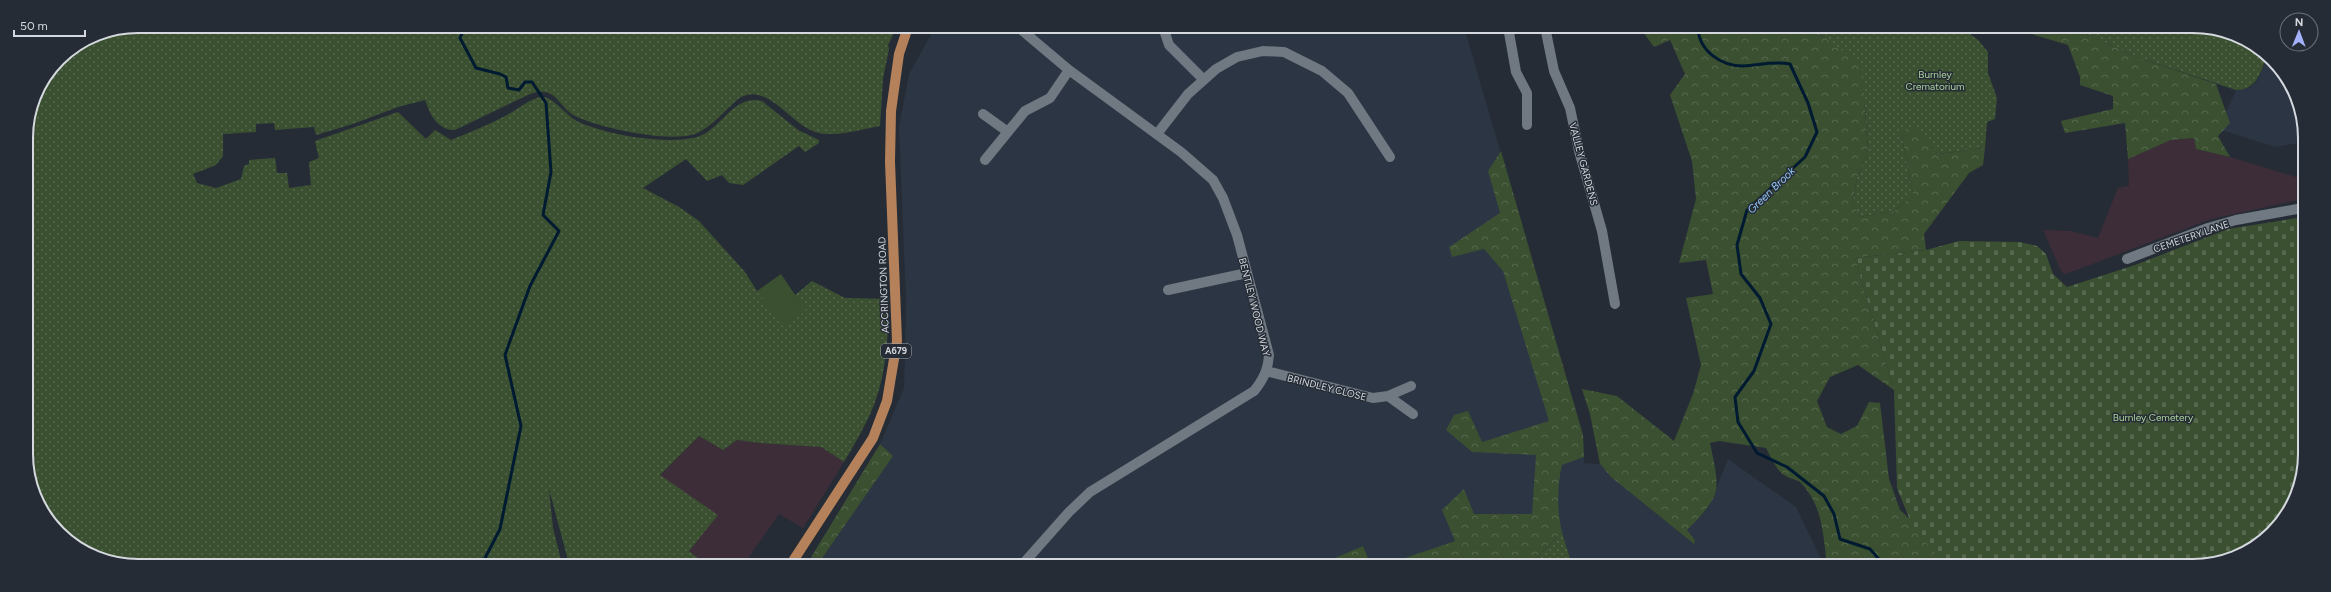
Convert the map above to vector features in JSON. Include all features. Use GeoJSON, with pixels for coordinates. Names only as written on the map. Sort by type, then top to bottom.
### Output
{"type":"FeatureCollection","features":[{"type":"Feature","properties":{"kind":"main road","name":"ACCRINGTON ROAD"},"geometry":{"type":"LineString","coordinates":[[794,559],[873,438],[887,401],[897,341],[890,162],[891,111],[899,54],[906,33]]}},
{"type":"Feature","properties":{"kind":"street","name":"BENTLEY WOOD WAY"},"geometry":{"type":"LineString","coordinates":[[1025,33],[1069,70],[1200,167],[1213,180],[1223,198],[1237,235],[1269,355],[1266,371],[1254,391],[1090,492],[1027,559]]}},
{"type":"Feature","properties":{"kind":"street"},"geometry":{"type":"LineString","coordinates":[[1165,33],[1169,45],[1204,80]]}},
{"type":"Feature","properties":{"kind":"street"},"geometry":{"type":"LineString","coordinates":[[1509,33],[1516,72],[1527,93],[1527,125]]}},
{"type":"Feature","properties":{"kind":"street","name":"VALLEY GARDENS"},"geometry":{"type":"LineString","coordinates":[[1546,33],[1554,71],[1570,108],[1579,151],[1602,231],[1615,304]]}},
{"type":"Feature","properties":{"kind":"street"},"geometry":{"type":"LineString","coordinates":[[1157,134],[1188,94],[1216,69],[1236,57],[1263,51],[1284,52],[1322,71],[1348,93],[1390,157]]}},
{"type":"Feature","properties":{"kind":"street"},"geometry":{"type":"LineString","coordinates":[[985,160],[1025,111],[1050,98],[1069,70]]}},
{"type":"Feature","properties":{"kind":"street"},"geometry":{"type":"LineString","coordinates":[[984,114],[1008,132]]}},
{"type":"Feature","properties":{"kind":"street","name":"CEMETERY LANE"},"geometry":{"type":"LineString","coordinates":[[2128,259],[2208,228],[2236,220],[2298,209]]}},
{"type":"Feature","properties":{"kind":"street"},"geometry":{"type":"LineString","coordinates":[[1168,290],[1247,273]]}},
{"type":"Feature","properties":{"kind":"street","name":"BRINDLEY CLOSE"},"geometry":{"type":"LineString","coordinates":[[1266,371],[1373,398],[1388,396],[1411,386]]}},
{"type":"Feature","properties":{"kind":"street"},"geometry":{"type":"LineString","coordinates":[[1388,396],[1413,414]]}},
{"type":"Feature","properties":{"kind":"shaded area"},"geometry":{"type":"Polygon","coordinates":[[[932,33],[1466,33],[1583,435],[1584,463],[1600,464],[1611,477],[1694,544],[1695,540],[1687,530],[1709,507],[1728,459],[1796,507],[1821,559],[1570,559],[1562,532],[1455,541],[1402,559],[1368,559],[1363,546],[1332,559],[821,559],[892,456],[880,444],[904,388],[906,301],[899,127],[909,74],[932,33]]]}},
{"type":"Feature","properties":{"kind":"shaded area"},"geometry":{"type":"Polygon","coordinates":[[[2265,62],[2280,80],[2292,104],[2298,131],[2298,143],[2275,147],[2218,129],[2236,90],[2249,88],[2257,81],[2265,62]]]}},
{"type":"Feature","properties":{"kind":"shaded area"},"geometry":{"type":"Polygon","coordinates":[[[2194,138],[2196,149],[2230,157],[2298,178],[2298,200],[2211,219],[2066,274],[2061,271],[2043,230],[2071,231],[2098,238],[2118,188],[2129,186],[2128,159],[2171,140],[2194,138]]]}},
{"type":"Feature","properties":{"kind":"shaded area"},"geometry":{"type":"Polygon","coordinates":[[[699,436],[723,450],[737,440],[821,447],[844,462],[803,528],[779,514],[748,559],[699,559],[689,551],[660,476],[699,436]]]}},
{"type":"Feature","properties":{"kind":"green space"},"geometry":{"type":"Polygon","coordinates":[[[138,33],[894,33],[888,45],[889,49],[883,79],[880,126],[858,131],[833,134],[819,133],[799,123],[769,100],[759,95],[749,95],[738,99],[707,128],[695,134],[669,137],[635,133],[586,121],[569,112],[551,94],[539,92],[530,94],[455,130],[443,127],[435,120],[429,111],[425,100],[398,107],[353,124],[316,135],[314,127],[275,130],[274,123],[256,124],[256,132],[223,134],[223,156],[216,165],[193,174],[197,183],[216,188],[241,179],[244,166],[249,164],[249,160],[275,158],[277,173],[287,173],[289,188],[311,185],[309,162],[319,158],[315,141],[398,112],[426,139],[435,130],[451,140],[493,122],[528,102],[542,97],[551,100],[574,119],[591,127],[635,137],[666,140],[680,140],[702,135],[742,103],[752,100],[762,101],[798,130],[819,140],[819,143],[805,152],[799,146],[743,185],[729,183],[722,175],[707,181],[686,159],[643,188],[679,207],[699,221],[745,272],[757,291],[805,311],[795,295],[812,281],[845,298],[889,299],[886,352],[882,379],[874,405],[844,462],[821,447],[737,440],[723,450],[699,436],[660,475],[718,515],[689,551],[699,559],[568,559],[549,489],[553,528],[561,559],[131,559],[98,551],[74,537],[64,528],[55,518],[41,494],[33,461],[33,131],[41,98],[55,74],[64,64],[80,51],[98,41],[124,34],[138,33]]]}},
{"type":"Feature","properties":{"kind":"green space"},"geometry":{"type":"Polygon","coordinates":[[[1644,33],[1807,33],[1824,37],[1862,65],[1868,153],[1857,177],[1853,203],[1860,217],[1894,211],[1913,195],[1901,132],[1913,126],[1938,154],[1985,148],[1983,165],[1969,173],[1924,234],[1926,250],[1855,258],[1894,390],[1858,365],[1830,377],[1817,401],[1827,427],[1841,434],[1857,426],[1869,402],[1880,403],[1889,479],[1900,510],[1953,559],[1826,559],[1821,521],[1813,500],[1808,491],[1800,482],[1788,477],[1780,471],[1774,464],[1766,448],[1719,441],[1710,443],[1716,472],[1716,491],[1707,508],[1687,530],[1695,540],[1694,544],[1611,477],[1600,464],[1590,414],[1582,389],[1617,396],[1674,441],[1693,394],[1701,365],[1686,298],[1713,294],[1706,260],[1679,263],[1696,199],[1692,161],[1670,95],[1685,74],[1670,40],[1654,47],[1644,33]]]}},
{"type":"Feature","properties":{"kind":"green space","name":"Burnley Crematorium"},"geometry":{"type":"Polygon","coordinates":[[[1807,33],[1969,33],[1978,40],[1988,52],[1988,73],[1997,98],[1995,119],[1987,122],[1985,148],[1938,154],[1913,127],[1901,132],[1913,195],[1894,211],[1860,217],[1853,203],[1857,177],[1868,153],[1865,106],[1824,37],[1807,33]]]}},
{"type":"Feature","properties":{"kind":"green space"},"geometry":{"type":"Polygon","coordinates":[[[2028,33],[2084,33],[2137,57],[2216,84],[2230,123],[2218,136],[2230,157],[2196,149],[2194,138],[2171,140],[2128,159],[2125,123],[2065,133],[2061,121],[2113,109],[2113,96],[2080,85],[2080,77],[2068,45],[2028,33]]]}},
{"type":"Feature","properties":{"kind":"green space"},"geometry":{"type":"Polygon","coordinates":[[[2084,33],[2200,33],[2213,35],[2239,44],[2265,62],[2260,74],[2253,84],[2249,87],[2236,90],[2137,57],[2084,33]]]}},
{"type":"Feature","properties":{"kind":"green space"},"geometry":{"type":"Polygon","coordinates":[[[1501,151],[1583,435],[1584,457],[1562,465],[1558,498],[1562,532],[1535,559],[1402,559],[1455,541],[1442,510],[1464,489],[1474,514],[1532,514],[1536,455],[1472,452],[1446,430],[1454,415],[1468,411],[1482,442],[1549,421],[1503,271],[1484,249],[1452,257],[1449,247],[1500,213],[1488,171],[1501,151]]]}},
{"type":"Feature","properties":{"kind":"green space","name":"Burnley Cemetery"},"geometry":{"type":"Polygon","coordinates":[[[2298,218],[2298,461],[2290,494],[2276,518],[2262,533],[2245,545],[2233,551],[2200,559],[1941,559],[1914,530],[1897,488],[1894,390],[1855,258],[1926,250],[1959,241],[2020,242],[2037,246],[2046,254],[2053,274],[2067,287],[2135,265],[2228,229],[2298,218]]]}},
{"type":"Feature","properties":{"kind":"green space"},"geometry":{"type":"Polygon","coordinates":[[[781,274],[806,311],[782,326],[757,291],[781,274]]]}},
{"type":"Feature","properties":{"kind":"green space"},"geometry":{"type":"Polygon","coordinates":[[[880,444],[893,456],[821,559],[810,559],[880,444]]]}},
{"type":"Feature","properties":{"kind":"green space"},"geometry":{"type":"Polygon","coordinates":[[[1562,532],[1570,559],[1535,559],[1562,532]]]}},
{"type":"Feature","properties":{"kind":"green space"},"geometry":{"type":"Polygon","coordinates":[[[1363,546],[1368,559],[1332,559],[1363,546]]]}},
{"type":"Feature","properties":{"kind":"waterway"},"geometry":{"type":"LineString","coordinates":[[462,33],[460,38],[476,68],[506,77],[508,88],[519,90],[525,82],[532,82],[546,103],[551,172],[543,215],[559,231],[530,286],[505,355],[521,426],[500,529],[485,559]]}},
{"type":"Feature","properties":{"kind":"waterway","name":"Green Brook"},"geometry":{"type":"LineString","coordinates":[[1699,33],[1702,44],[1707,50],[1719,60],[1727,63],[1743,66],[1772,63],[1790,64],[1808,103],[1817,132],[1805,157],[1747,210],[1737,245],[1741,274],[1760,298],[1771,324],[1754,371],[1735,397],[1738,422],[1757,453],[1787,467],[1824,496],[1834,514],[1840,539],[1870,549],[1879,559]]}}]}
